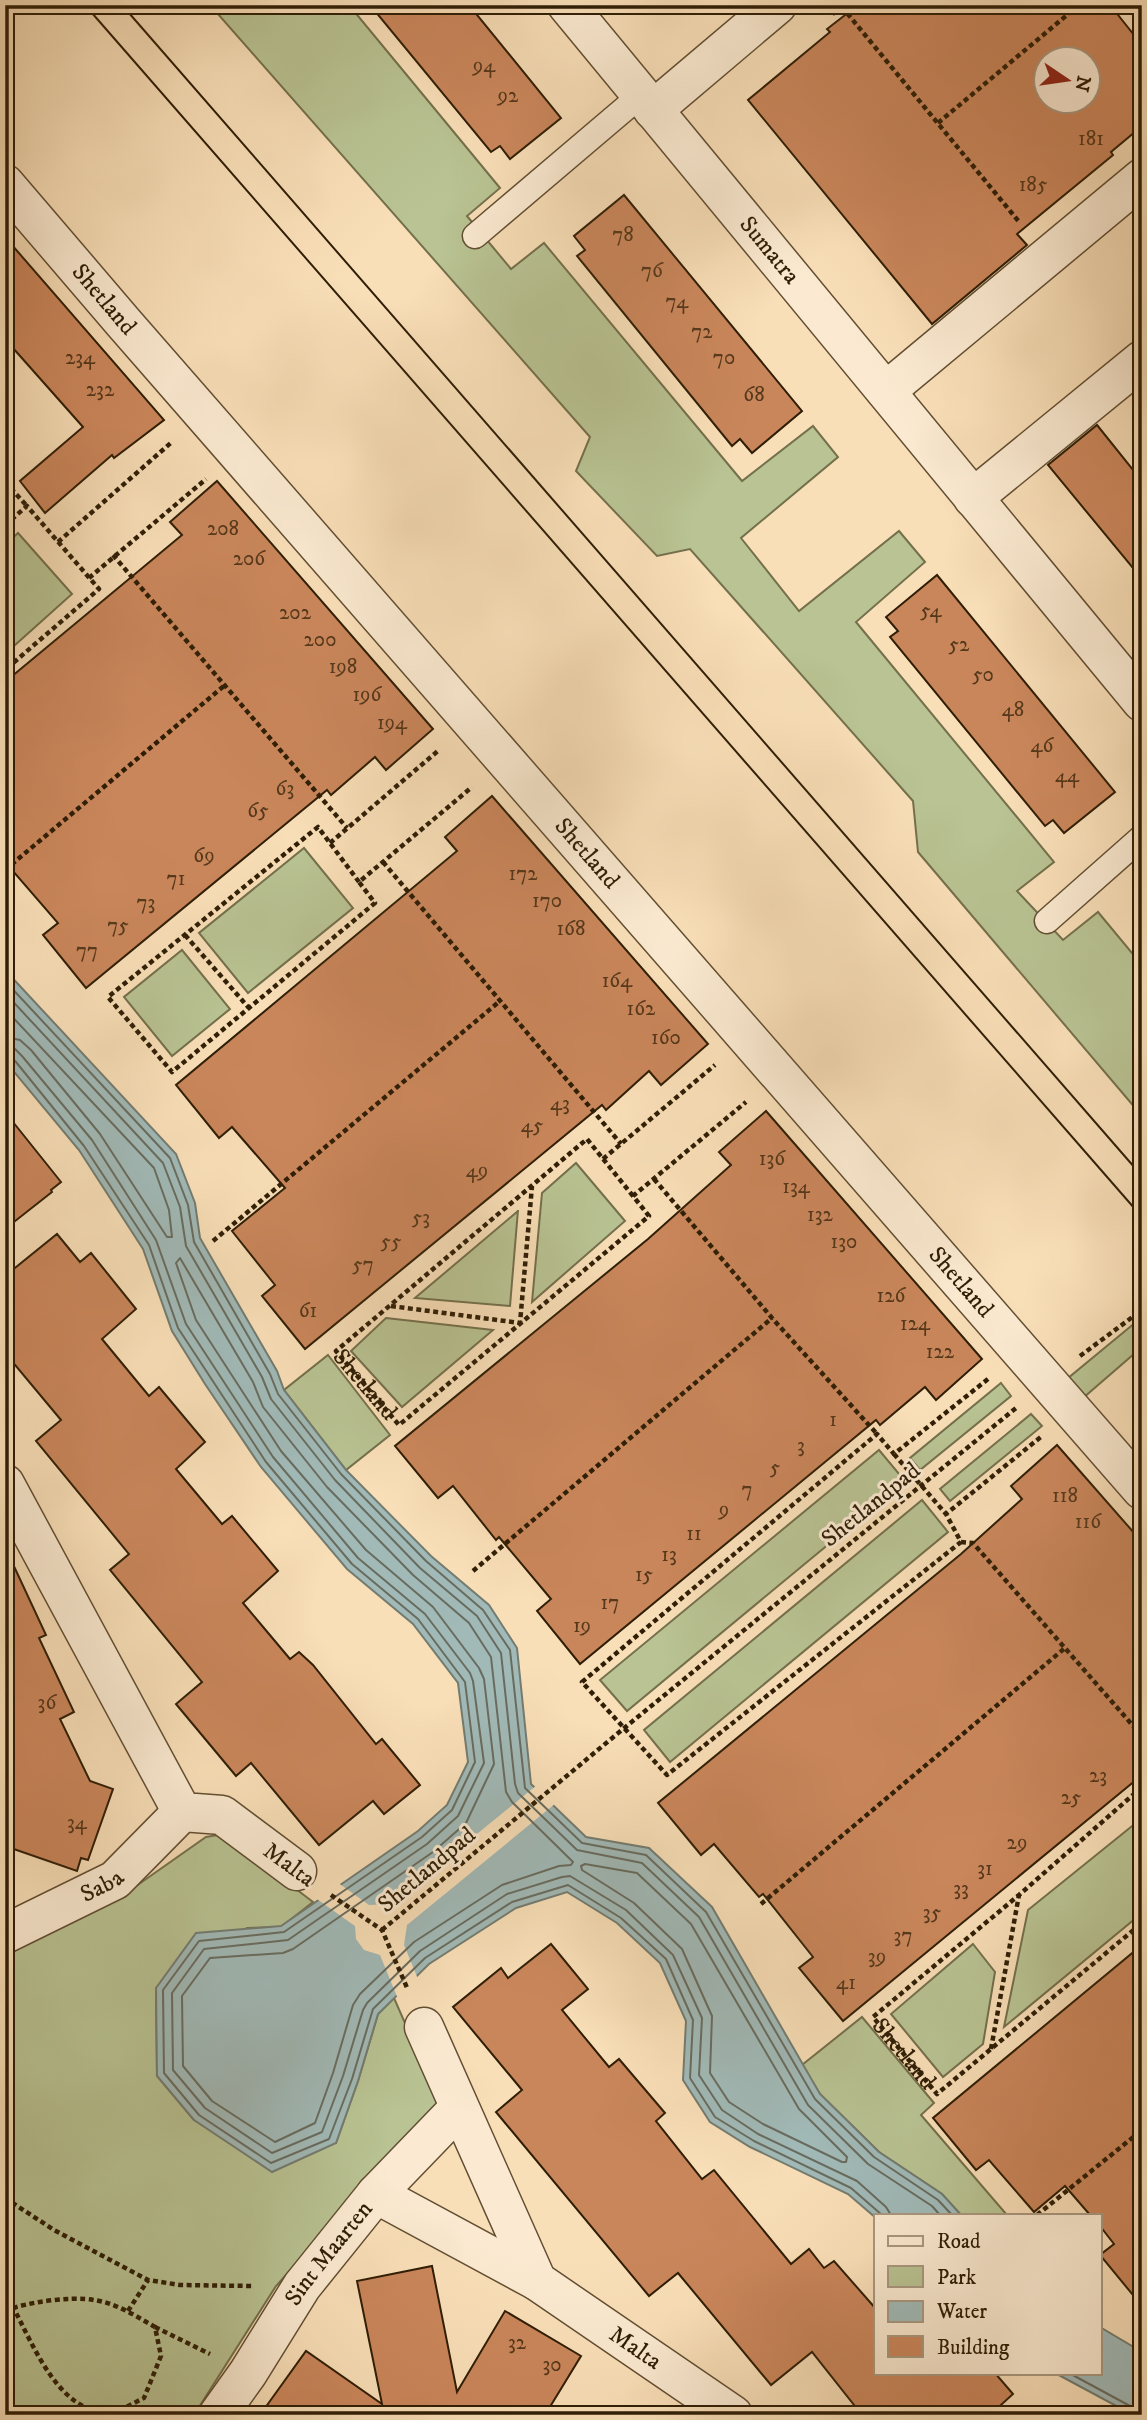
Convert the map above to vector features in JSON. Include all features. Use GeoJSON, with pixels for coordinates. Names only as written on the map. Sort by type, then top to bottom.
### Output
{"type":"FeatureCollection","features":[{"type":"Feature","properties":{"kind":"street","name":"Sumatra"},"geometry":{"type":"LineString","coordinates":[[567,5],[1142,702]]}},
{"type":"Feature","properties":{"kind":"street"},"geometry":{"type":"LineString","coordinates":[[647,102],[778,5]]}},
{"type":"Feature","properties":{"kind":"street"},"geometry":{"type":"LineString","coordinates":[[886,391],[1142,178]]}},
{"type":"Feature","properties":{"kind":"street","name":"Shetland"},"geometry":{"type":"LineString","coordinates":[[5,184],[1142,1490]]}},
{"type":"Feature","properties":{"kind":"street"},"geometry":{"type":"LineString","coordinates":[[973,498],[1142,360]]}},
{"type":"Feature","properties":{"kind":"street"},"geometry":{"type":"LineString","coordinates":[[5,1484],[182,1812]]}},
{"type":"Feature","properties":{"kind":"street","name":"Malta"},"geometry":{"type":"LineString","coordinates":[[182,1812],[222,1815],[297,1871]]}},
{"type":"Feature","properties":{"kind":"street","name":"Saba"},"geometry":{"type":"LineString","coordinates":[[5,1934],[115,1880],[182,1812]]}},
{"type":"Feature","properties":{"kind":"street"},"geometry":{"type":"LineString","coordinates":[[424,2026],[458,2109],[537,2281]]}},
{"type":"Feature","properties":{"kind":"street","name":"Sint Maarten"},"geometry":{"type":"LineString","coordinates":[[218,2415],[248,2373],[302,2286],[376,2194],[458,2109]]}},
{"type":"Feature","properties":{"kind":"street","name":"Malta"},"geometry":{"type":"LineString","coordinates":[[376,2194],[537,2281],[733,2415]]}},
{"type":"Feature","properties":{"kind":"lane"},"geometry":{"type":"LineString","coordinates":[[475,236],[647,102]]}},
{"type":"Feature","properties":{"kind":"lane"},"geometry":{"type":"LineString","coordinates":[[1047,921],[1142,837]]}},
{"type":"Feature","properties":{"kind":"path"},"geometry":{"type":"LineString","coordinates":[[828,5],[834,13],[843,6],[1048,257]]}},
{"type":"Feature","properties":{"kind":"path"},"geometry":{"type":"LineString","coordinates":[[938,123],[1079,5]]}},
{"type":"Feature","properties":{"kind":"path"},"geometry":{"type":"LineString","coordinates":[[58,542],[204,413]]}},
{"type":"Feature","properties":{"kind":"path"},"geometry":{"type":"LineString","coordinates":[[89,578],[113,555],[238,453]]}},
{"type":"Feature","properties":{"kind":"path"},"geometry":{"type":"LineString","coordinates":[[5,482],[99,589],[5,670]]}},
{"type":"Feature","properties":{"kind":"path"},"geometry":{"type":"LineString","coordinates":[[5,525],[27,506]]}},
{"type":"Feature","properties":{"kind":"path"},"geometry":{"type":"LineString","coordinates":[[113,555],[347,828]]}},
{"type":"Feature","properties":{"kind":"path"},"geometry":{"type":"LineString","coordinates":[[5,870],[225,685]]}},
{"type":"Feature","properties":{"kind":"path"},"geometry":{"type":"LineString","coordinates":[[330,843],[472,722]]}},
{"type":"Feature","properties":{"kind":"path"},"geometry":{"type":"LineString","coordinates":[[359,882],[505,759]]}},
{"type":"Feature","properties":{"kind":"path"},"geometry":{"type":"LineString","coordinates":[[318,827],[330,843],[375,903],[172,1072],[108,997],[318,827]]}},
{"type":"Feature","properties":{"kind":"path"},"geometry":{"type":"LineString","coordinates":[[383,862],[621,1144]]}},
{"type":"Feature","properties":{"kind":"path"},"geometry":{"type":"LineString","coordinates":[[185,935],[249,1008]]}},
{"type":"Feature","properties":{"kind":"path"},"geometry":{"type":"LineString","coordinates":[[213,1241],[500,1000]]}},
{"type":"Feature","properties":{"kind":"path"},"geometry":{"type":"LineString","coordinates":[[603,1159],[748,1038]]}},
{"type":"Feature","properties":{"kind":"path"},"geometry":{"type":"LineString","coordinates":[[633,1196],[779,1074]]}},
{"type":"Feature","properties":{"kind":"path","name":"Shetland"},"geometry":{"type":"LineString","coordinates":[[587,1139],[649,1216],[399,1425],[336,1351],[532,1185],[587,1139]]}},
{"type":"Feature","properties":{"kind":"path"},"geometry":{"type":"LineString","coordinates":[[654,1179],[772,1318],[877,1434]]}},
{"type":"Feature","properties":{"kind":"path"},"geometry":{"type":"LineString","coordinates":[[390,1306],[520,1323],[532,1185]]}},
{"type":"Feature","properties":{"kind":"path","name":"Shetlandpad"},"geometry":{"type":"LineString","coordinates":[[382,1930],[1047,1381],[1142,1310]]}},
{"type":"Feature","properties":{"kind":"path"},"geometry":{"type":"LineString","coordinates":[[473,1571],[772,1318]]}},
{"type":"Feature","properties":{"kind":"path","name":"Shetlandpad"},"geometry":{"type":"LineString","coordinates":[[961,1542],[667,1775],[582,1682],[877,1434],[894,1454],[1022,1352]]}},
{"type":"Feature","properties":{"kind":"path"},"geometry":{"type":"LineString","coordinates":[[946,1514],[1073,1412]]}},
{"type":"Feature","properties":{"kind":"path"},"geometry":{"type":"LineString","coordinates":[[894,1454],[946,1514],[961,1542],[974,1543],[1142,1736]]}},
{"type":"Feature","properties":{"kind":"path"},"geometry":{"type":"LineString","coordinates":[[761,1904],[1065,1648]]}},
{"type":"Feature","properties":{"kind":"path","name":"Shetland"},"geometry":{"type":"LineString","coordinates":[[1142,1787],[1019,1895],[873,2017],[937,2094],[1142,1923]]}},
{"type":"Feature","properties":{"kind":"path","name":"Malta"},"geometry":{"type":"LineString","coordinates":[[297,1871],[382,1930]]}},
{"type":"Feature","properties":{"kind":"path"},"geometry":{"type":"LineString","coordinates":[[990,2049],[1019,1895]]}},
{"type":"Feature","properties":{"kind":"path"},"geometry":{"type":"LineString","coordinates":[[382,1930],[424,2026]]}},
{"type":"Feature","properties":{"kind":"path"},"geometry":{"type":"LineString","coordinates":[[1038,2214],[1142,2130]]}},
{"type":"Feature","properties":{"kind":"path"},"geometry":{"type":"LineString","coordinates":[[5,2198],[54,2230],[148,2280],[180,2285],[302,2286]]}},
{"type":"Feature","properties":{"kind":"path"},"geometry":{"type":"LineString","coordinates":[[128,2311],[148,2280]]}},
{"type":"Feature","properties":{"kind":"path"},"geometry":{"type":"LineString","coordinates":[[5,2311],[13,2307],[55,2301],[93,2300],[128,2311],[248,2373]]}},
{"type":"Feature","properties":{"kind":"path"},"geometry":{"type":"LineString","coordinates":[[13,2307],[54,2383],[85,2409],[114,2413],[144,2398],[161,2356],[155,2327]]}},
{"type":"Feature","properties":{"kind":"green space"},"geometry":{"type":"Polygon","coordinates":[[[210,5],[349,5],[500,188],[467,216],[511,269],[544,243],[742,481],[813,426],[838,457],[741,538],[799,611],[899,531],[925,562],[856,622],[1054,862],[1017,891],[1063,940],[1098,912],[1142,965],[1142,1116],[918,852],[913,801],[690,549],[657,556],[576,471],[590,437],[210,5]]]}},
{"type":"Feature","properties":{"kind":"green space"},"geometry":{"type":"Polygon","coordinates":[[[18,533],[72,594],[5,654],[5,545],[18,533]]]}},
{"type":"Feature","properties":{"kind":"green space"},"geometry":{"type":"Polygon","coordinates":[[[304,848],[353,908],[248,993],[199,933],[304,848]]]}},
{"type":"Feature","properties":{"kind":"green space"},"geometry":{"type":"Polygon","coordinates":[[[182,950],[230,1009],[172,1056],[124,997],[182,950]]]}},
{"type":"Feature","properties":{"kind":"green space"},"geometry":{"type":"Polygon","coordinates":[[[576,1163],[625,1221],[532,1302],[542,1193],[576,1163]]]}},
{"type":"Feature","properties":{"kind":"green space"},"geometry":{"type":"Polygon","coordinates":[[[518,1211],[510,1306],[415,1298],[518,1211]]]}},
{"type":"Feature","properties":{"kind":"green space"},"geometry":{"type":"Polygon","coordinates":[[[1142,1317],[1142,1347],[1083,1398],[1067,1379],[1142,1317]]]}},
{"type":"Feature","properties":{"kind":"green space"},"geometry":{"type":"Polygon","coordinates":[[[386,1318],[493,1330],[402,1407],[351,1351],[386,1318]]]}},
{"type":"Feature","properties":{"kind":"green space"},"geometry":{"type":"Polygon","coordinates":[[[328,1355],[390,1435],[346,1470],[284,1390],[328,1355]]]}},
{"type":"Feature","properties":{"kind":"green space"},"geometry":{"type":"Polygon","coordinates":[[[1001,1383],[1011,1396],[920,1470],[910,1458],[1001,1383]]]}},
{"type":"Feature","properties":{"kind":"green space"},"geometry":{"type":"Polygon","coordinates":[[[1031,1414],[1042,1426],[950,1501],[940,1489],[1031,1414]]]}},
{"type":"Feature","properties":{"kind":"green space"},"geometry":{"type":"Polygon","coordinates":[[[879,1450],[905,1481],[627,1711],[600,1680],[879,1450]]]}},
{"type":"Feature","properties":{"kind":"green space"},"geometry":{"type":"Polygon","coordinates":[[[922,1500],[948,1532],[670,1762],[644,1730],[922,1500]]]}},
{"type":"Feature","properties":{"kind":"green space"},"geometry":{"type":"Polygon","coordinates":[[[1142,1818],[1142,1913],[1004,2027],[1028,1910],[1142,1818]]]}},
{"type":"Feature","properties":{"kind":"green space"},"geometry":{"type":"Polygon","coordinates":[[[224,1834],[313,1902],[281,1927],[247,1928],[156,1988],[157,2076],[194,2120],[336,2143],[378,2014],[394,1998],[440,2103],[276,2286],[194,2415],[22,2415],[5,2396],[5,1950],[122,1896],[206,1837],[224,1834]]]}},
{"type":"Feature","properties":{"kind":"green space"},"geometry":{"type":"Polygon","coordinates":[[[973,1944],[995,1972],[983,2044],[943,2077],[891,2014],[973,1944]]]}},
{"type":"Feature","properties":{"kind":"green space"},"geometry":{"type":"Polygon","coordinates":[[[862,2017],[934,2103],[921,2115],[1006,2214],[960,2214],[942,2194],[879,2152],[820,2094],[802,2065],[862,2017]]]}},
{"type":"Feature","properties":{"kind":"water"},"geometry":{"type":"Polygon","coordinates":[[[5,970],[176,1154],[195,1203],[200,1238],[277,1371],[284,1390],[346,1470],[431,1556],[489,1605],[517,1648],[531,1784],[586,1837],[649,1848],[712,1907],[820,2094],[879,2152],[942,2194],[960,2214],[874,2214],[874,2216],[848,2194],[750,2147],[710,2122],[683,2080],[686,2021],[660,1963],[617,1923],[567,1892],[516,1908],[429,1964],[378,2014],[336,2143],[272,2172],[194,2120],[157,2076],[156,1988],[196,1933],[281,1926],[418,1831],[447,1805],[468,1762],[458,1683],[413,1624],[347,1569],[261,1467],[172,1331],[143,1249],[79,1150],[5,1061],[5,970]]]}},
{"type":"Feature","properties":{"kind":"water"},"geometry":{"type":"Polygon","coordinates":[[[1102,2328],[1142,2352],[1142,2415],[1133,2415],[1057,2374],[1102,2374],[1102,2328]]]}},
{"type":"Feature","properties":{"kind":"pier"},"geometry":{"type":"Polygon","coordinates":[[[537,1785],[556,1803],[407,1925],[404,1945],[418,1979],[398,1999],[380,1955],[364,1950],[356,1939],[355,1926],[314,1897],[337,1882],[369,1905],[391,1904],[537,1785]]]}},
{"type":"Feature","properties":{"kind":"building"},"geometry":{"type":"Polygon","coordinates":[[[370,5],[469,5],[561,118],[510,159],[500,146],[491,152],[370,5]]]}},
{"type":"Feature","properties":{"kind":"building"},"geometry":{"type":"Polygon","coordinates":[[[858,5],[1110,5],[1142,45],[1142,126],[1111,152],[1113,155],[1017,234],[1027,245],[932,324],[748,100],[830,32],[827,29],[858,5]]]}},
{"type":"Feature","properties":{"kind":"building"},"geometry":{"type":"Polygon","coordinates":[[[624,195],[802,411],[752,453],[740,439],[732,446],[577,256],[585,250],[574,236],[624,195]]]}},
{"type":"Feature","properties":{"kind":"building"},"geometry":{"type":"Polygon","coordinates":[[[5,237],[164,420],[114,458],[112,455],[45,513],[20,481],[83,427],[5,339],[5,237]]]}},
{"type":"Feature","properties":{"kind":"building"},"geometry":{"type":"Polygon","coordinates":[[[1097,425],[1142,481],[1142,579],[1048,465],[1097,425]]]}},
{"type":"Feature","properties":{"kind":"building"},"geometry":{"type":"Polygon","coordinates":[[[217,481],[433,729],[386,770],[375,757],[331,795],[327,790],[86,988],[43,935],[58,923],[5,862],[5,682],[182,535],[170,522],[217,481]]]}},
{"type":"Feature","properties":{"kind":"building"},"geometry":{"type":"Polygon","coordinates":[[[937,575],[1115,792],[1064,833],[1053,820],[1045,826],[890,637],[898,631],[886,617],[937,575]]]}},
{"type":"Feature","properties":{"kind":"building"},"geometry":{"type":"Polygon","coordinates":[[[492,796],[708,1044],[661,1085],[649,1071],[606,1110],[602,1105],[305,1349],[262,1296],[275,1285],[232,1231],[285,1188],[232,1127],[219,1138],[176,1085],[457,851],[445,837],[492,796]]]}},
{"type":"Feature","properties":{"kind":"building"},"geometry":{"type":"Polygon","coordinates":[[[766,1111],[982,1359],[936,1400],[925,1387],[880,1425],[876,1420],[580,1664],[537,1611],[551,1599],[499,1537],[496,1540],[453,1486],[438,1498],[395,1446],[648,1239],[731,1165],[719,1152],[766,1111]]]}},
{"type":"Feature","properties":{"kind":"building"},"geometry":{"type":"Polygon","coordinates":[[[5,1112],[61,1182],[5,1229],[5,1112]]]}},
{"type":"Feature","properties":{"kind":"building"},"geometry":{"type":"Polygon","coordinates":[[[57,1234],[80,1262],[91,1253],[136,1309],[102,1339],[149,1396],[159,1387],[205,1442],[176,1469],[222,1524],[232,1516],[278,1571],[243,1603],[290,1659],[299,1652],[313,1665],[376,1744],[382,1739],[420,1785],[384,1814],[373,1801],[319,1845],[251,1763],[236,1776],[176,1704],[202,1682],[110,1570],[129,1554],[36,1441],[61,1420],[5,1353],[5,1276],[57,1234]]]}},
{"type":"Feature","properties":{"kind":"building"},"geometry":{"type":"Polygon","coordinates":[[[1057,1445],[1142,1542],[1142,1775],[843,2021],[799,1968],[813,1957],[763,1894],[759,1897],[714,1844],[701,1855],[658,1803],[961,1554],[1022,1499],[1011,1486],[1057,1445]]]}},
{"type":"Feature","properties":{"kind":"building"},"geometry":{"type":"Polygon","coordinates":[[[5,1547],[46,1635],[39,1638],[74,1712],[60,1719],[90,1781],[113,1789],[88,1860],[81,1858],[77,1871],[5,1846],[5,1547]]]}},
{"type":"Feature","properties":{"kind":"building"},"geometry":{"type":"Polygon","coordinates":[[[551,1944],[588,1989],[562,2010],[609,2067],[619,2059],[665,2113],[656,2121],[702,2179],[714,2170],[791,2264],[809,2249],[824,2268],[834,2261],[874,2307],[874,2374],[996,2374],[1013,2394],[990,2415],[862,2415],[812,2352],[771,2385],[678,2273],[649,2296],[496,2112],[522,2090],[453,2007],[501,1968],[508,1978],[551,1944]]]}},
{"type":"Feature","properties":{"kind":"building"},"geometry":{"type":"Polygon","coordinates":[[[1142,1945],[1142,2306],[1102,2257],[1102,2253],[1114,2244],[1102,2229],[1102,2214],[1089,2214],[1065,2186],[1034,2212],[989,2160],[976,2170],[933,2118],[1142,1945]]]}},
{"type":"Feature","properties":{"kind":"building"},"geometry":{"type":"Polygon","coordinates":[[[432,2266],[457,2392],[505,2311],[581,2356],[545,2415],[260,2415],[306,2351],[382,2404],[357,2281],[432,2266]]]}},
{"type":"Feature","properties":{"kind":"tram line"},"geometry":{"type":"LineString","coordinates":[[85,5],[1142,1217]]}},
{"type":"Feature","properties":{"kind":"tram line"},"geometry":{"type":"LineString","coordinates":[[122,5],[1142,1176]]}}]}
